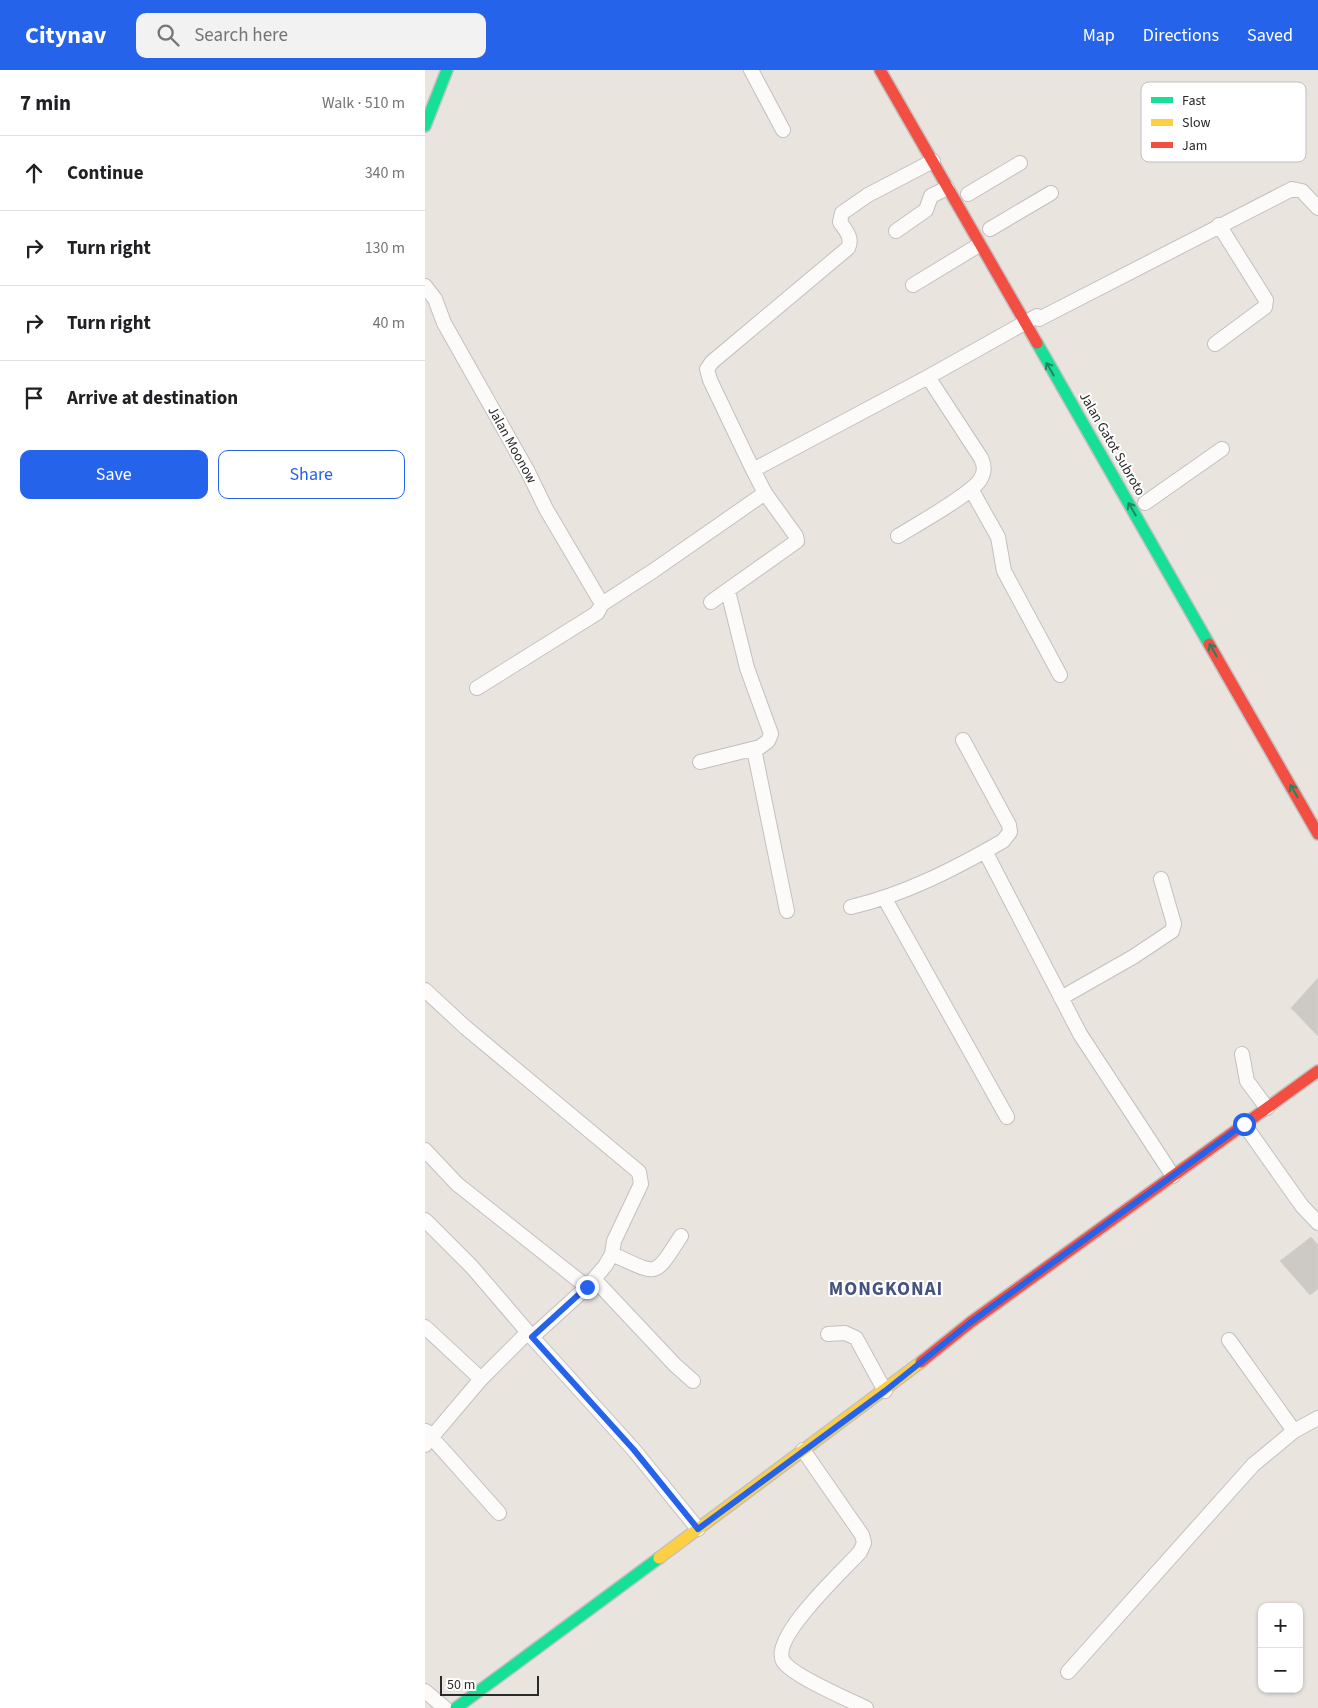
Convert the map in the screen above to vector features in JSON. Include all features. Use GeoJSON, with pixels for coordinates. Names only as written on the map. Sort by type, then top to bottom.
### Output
{"type":"FeatureCollection","features":[{"type":"Feature","properties":{"kind":"main road"},"geometry":{"type":"LineString","coordinates":[[425,126],[447,70]]}},
{"type":"Feature","properties":{"kind":"main road","name":"Jalan Gatot Subroto"},"geometry":{"type":"LineString","coordinates":[[882,71],[979,245],[1318,834]]}},
{"type":"Feature","properties":{"kind":"main road"},"geometry":{"type":"LineString","coordinates":[[456,1708],[885,1391],[971,1322],[1318,1071]]}},
{"type":"Feature","properties":{"kind":"street"},"geometry":{"type":"LineString","coordinates":[[751,70],[783,130]]}},
{"type":"Feature","properties":{"kind":"street"},"geometry":{"type":"LineString","coordinates":[[711,602],[797,542],[796,536],[765,494],[710,380],[707,369],[719,356],[848,248],[851,243],[848,234],[840,222],[842,213],[868,195],[933,161]]}},
{"type":"Feature","properties":{"kind":"street"},"geometry":{"type":"LineString","coordinates":[[968,194],[1020,163]]}},
{"type":"Feature","properties":{"kind":"street"},"geometry":{"type":"LineString","coordinates":[[896,231],[926,210],[931,196],[947,188]]}},
{"type":"Feature","properties":{"kind":"street"},"geometry":{"type":"LineString","coordinates":[[753,470],[928,377],[1024,323],[1292,189],[1301,191],[1318,208]]}},
{"type":"Feature","properties":{"kind":"street"},"geometry":{"type":"LineString","coordinates":[[990,230],[1051,193]]}},
{"type":"Feature","properties":{"kind":"street"},"geometry":{"type":"LineString","coordinates":[[1215,344],[1265,307],[1266,300],[1219,225]]}},
{"type":"Feature","properties":{"kind":"street"},"geometry":{"type":"LineString","coordinates":[[913,285],[979,245]]}},
{"type":"Feature","properties":{"kind":"street","name":"Jalan Moonow"},"geometry":{"type":"LineString","coordinates":[[425,286],[435,299],[447,330],[528,472],[546,509],[602,604]]}},
{"type":"Feature","properties":{"kind":"street"},"geometry":{"type":"LineString","coordinates":[[898,536],[971,489],[981,478],[984,470],[983,462],[928,377]]}},
{"type":"Feature","properties":{"kind":"street"},"geometry":{"type":"LineString","coordinates":[[1145,503],[1222,449]]}},
{"type":"Feature","properties":{"kind":"street"},"geometry":{"type":"LineString","coordinates":[[971,489],[998,537],[1004,570],[1059,675]]}},
{"type":"Feature","properties":{"kind":"street"},"geometry":{"type":"LineString","coordinates":[[477,688],[597,613],[602,604],[765,494]]}},
{"type":"Feature","properties":{"kind":"street"},"geometry":{"type":"LineString","coordinates":[[700,762],[754,748],[768,741],[771,734],[747,668],[728,591]]}},
{"type":"Feature","properties":{"kind":"street"},"geometry":{"type":"LineString","coordinates":[[851,907],[885,899],[937,877],[1003,840],[1010,832],[1009,825],[963,740]]}},
{"type":"Feature","properties":{"kind":"street"},"geometry":{"type":"LineString","coordinates":[[754,748],[787,911]]}},
{"type":"Feature","properties":{"kind":"street"},"geometry":{"type":"LineString","coordinates":[[985,851],[1061,998],[1103,1071],[1173,1176]]}},
{"type":"Feature","properties":{"kind":"street"},"geometry":{"type":"LineString","coordinates":[[1061,998],[1172,932],[1174,924],[1161,879]]}},
{"type":"Feature","properties":{"kind":"street"},"geometry":{"type":"LineString","coordinates":[[885,899],[1007,1117]]}},
{"type":"Feature","properties":{"kind":"street"},"geometry":{"type":"LineString","coordinates":[[425,990],[465,1027],[639,1172],[641,1184],[614,1241],[612,1254],[591,1284],[481,1378],[427,1438],[499,1513]]}},
{"type":"Feature","properties":{"kind":"street"},"geometry":{"type":"LineString","coordinates":[[1242,1054],[1247,1081],[1267,1108]]}},
{"type":"Feature","properties":{"kind":"street"},"geometry":{"type":"LineString","coordinates":[[1244,1124],[1302,1206],[1318,1223]]}},
{"type":"Feature","properties":{"kind":"street"},"geometry":{"type":"LineString","coordinates":[[425,1150],[457,1184],[591,1284],[675,1366],[693,1381]]}},
{"type":"Feature","properties":{"kind":"street"},"geometry":{"type":"LineString","coordinates":[[425,1220],[472,1267],[530,1335],[634,1450],[698,1529]]}},
{"type":"Feature","properties":{"kind":"street"},"geometry":{"type":"LineString","coordinates":[[612,1254],[648,1270],[655,1270],[662,1266],[681,1236]]}},
{"type":"Feature","properties":{"kind":"street"},"geometry":{"type":"LineString","coordinates":[[425,1327],[481,1378]]}},
{"type":"Feature","properties":{"kind":"street"},"geometry":{"type":"LineString","coordinates":[[828,1334],[845,1333],[856,1338],[885,1391]]}},
{"type":"Feature","properties":{"kind":"street"},"geometry":{"type":"LineString","coordinates":[[1229,1340],[1294,1431]]}},
{"type":"Feature","properties":{"kind":"street"},"geometry":{"type":"LineString","coordinates":[[1068,1672],[1253,1465],[1294,1431],[1318,1418]]}},
{"type":"Feature","properties":{"kind":"street"},"geometry":{"type":"LineString","coordinates":[[803,1450],[863,1536],[864,1543],[860,1552],[795,1622],[784,1641],[781,1653],[782,1660],[793,1672],[866,1708]]}},
{"type":"Feature","properties":{"kind":"street"},"geometry":{"type":"LineString","coordinates":[[425,1690],[445,1708]]}},
{"type":"Feature","properties":{"kind":"building"},"geometry":{"type":"Polygon","coordinates":[[[1318,978],[1318,1036],[1291,1008],[1318,978]]]}},
{"type":"Feature","properties":{"kind":"building"},"geometry":{"type":"Polygon","coordinates":[[[1311,1237],[1318,1245],[1318,1289],[1310,1295],[1280,1261],[1311,1237]]]}},
{"type":"Feature","properties":{"kind":"traffic: fast"},"geometry":{"type":"LineString","coordinates":[[425,126],[447,70]]}},
{"type":"Feature","properties":{"kind":"traffic: fast"},"geometry":{"type":"LineString","coordinates":[[1037,343],[1209,644]]}},
{"type":"Feature","properties":{"kind":"traffic: fast"},"geometry":{"type":"LineString","coordinates":[[456,1708],[659,1558]]}},
{"type":"Feature","properties":{"kind":"traffic: slow"},"geometry":{"type":"LineString","coordinates":[[659,1558],[921,1362]]}},
{"type":"Feature","properties":{"kind":"traffic: jam"},"geometry":{"type":"LineString","coordinates":[[880,70],[1037,343]]}},
{"type":"Feature","properties":{"kind":"traffic: jam"},"geometry":{"type":"LineString","coordinates":[[1209,644],[1318,834]]}},
{"type":"Feature","properties":{"kind":"traffic: jam"},"geometry":{"type":"LineString","coordinates":[[921,1362],[971,1322],[1318,1071]]}},
{"type":"Feature","properties":{"kind":"district","name":"MONGKONAI"},"geometry":{"type":"Point","coordinates":[886,1289]}},
{"type":"Feature","properties":{"kind":"route"},"geometry":{"type":"LineString","coordinates":[[587,1287],[532,1337],[634,1450],[698,1529],[885,1391],[971,1322],[1244,1124]]}}]}
